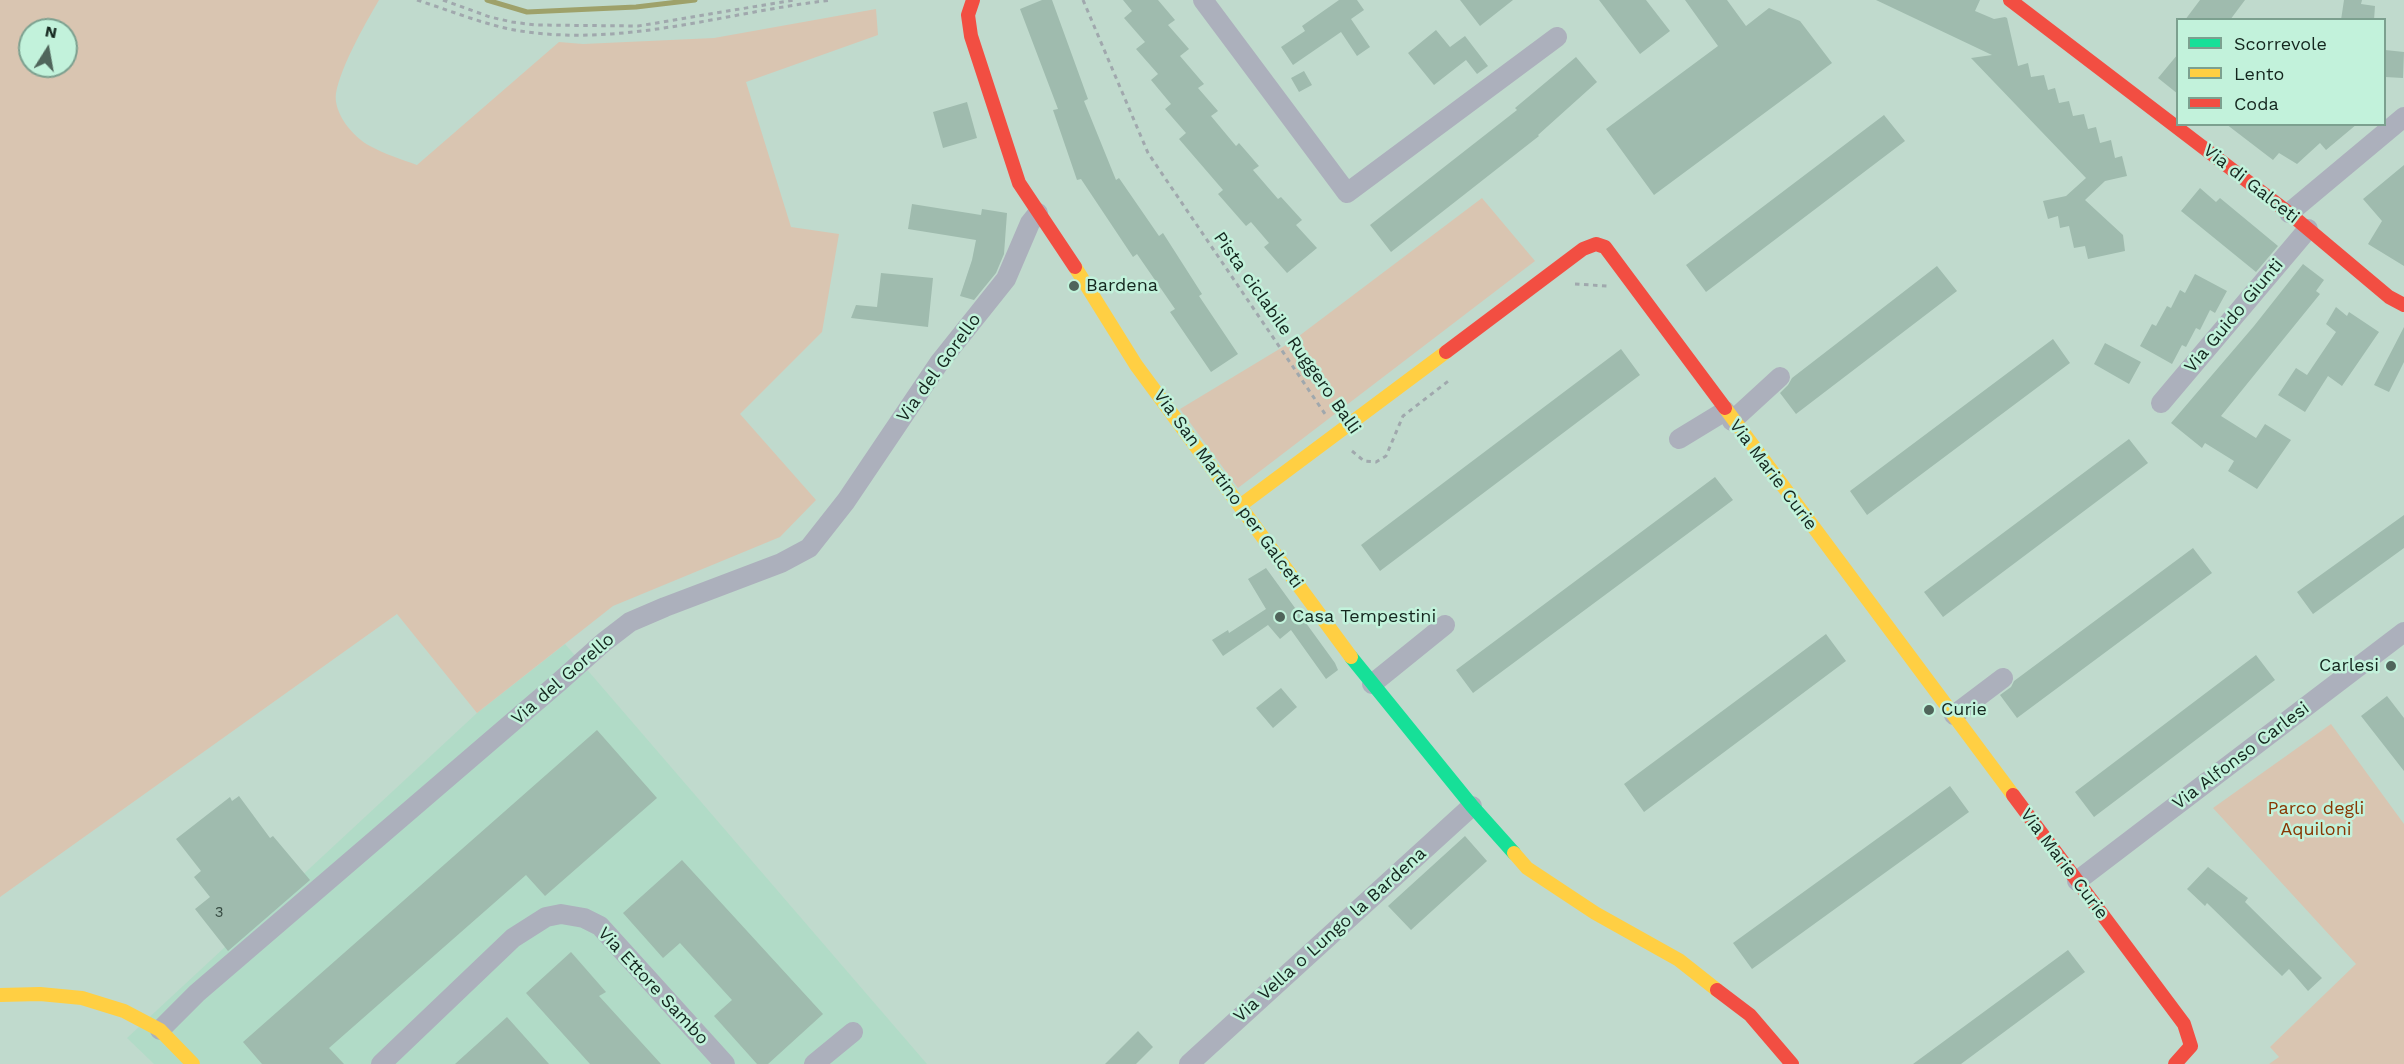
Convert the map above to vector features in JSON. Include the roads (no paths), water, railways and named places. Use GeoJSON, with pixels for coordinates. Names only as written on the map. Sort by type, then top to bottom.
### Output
{"type":"FeatureCollection","features":[{"type":"Feature","properties":{"kind":"street","name":"Via San Martino per Galceti"},"geometry":{"type":"LineString","coordinates":[[973,0],[968,15],[971,36],[1019,183],[1097,300],[1136,365],[1372,684],[1472,806],[1527,868],[1595,913],[1679,960],[1750,1014],[1792,1064]]}},
{"type":"Feature","properties":{"kind":"street"},"geometry":{"type":"LineString","coordinates":[[1203,0],[1347,193],[1557,37]]}},
{"type":"Feature","properties":{"kind":"street","name":"Via di Galceti"},"geometry":{"type":"LineString","coordinates":[[2010,0],[2289,213],[2389,297],[2404,305]]}},
{"type":"Feature","properties":{"kind":"street"},"geometry":{"type":"LineString","coordinates":[[2289,213],[2404,117]]}},
{"type":"Feature","properties":{"kind":"street","name":"Via del Gorello"},"geometry":{"type":"LineString","coordinates":[[160,1030],[197,993],[604,642],[639,618],[781,563],[809,548],[846,501],[939,363],[1006,279],[1030,223],[1038,213]]}},
{"type":"Feature","properties":{"kind":"street","name":"Via Guido Giunti"},"geometry":{"type":"LineString","coordinates":[[2161,403],[2308,230]]}},
{"type":"Feature","properties":{"kind":"street","name":"Via Marie Curie"},"geometry":{"type":"LineString","coordinates":[[1241,505],[1583,249],[1596,243],[1605,247],[2184,1024],[2191,1046],[2175,1064]]}},
{"type":"Feature","properties":{"kind":"street"},"geometry":{"type":"LineString","coordinates":[[1679,439],[1729,416],[1780,377]]}},
{"type":"Feature","properties":{"kind":"street"},"geometry":{"type":"LineString","coordinates":[[1372,684],[1445,625]]}},
{"type":"Feature","properties":{"kind":"street","name":"Via Alfonso Carlesi"},"geometry":{"type":"LineString","coordinates":[[2077,881],[2404,632]]}},
{"type":"Feature","properties":{"kind":"street"},"geometry":{"type":"LineString","coordinates":[[1954,716],[2003,678]]}},
{"type":"Feature","properties":{"kind":"street","name":"Via Vella o Lungo la Bardena"},"geometry":{"type":"LineString","coordinates":[[1189,1064],[1472,806]]}},
{"type":"Feature","properties":{"kind":"street","name":"Via Ettore Sambo"},"geometry":{"type":"LineString","coordinates":[[381,1064],[513,938],[546,917],[561,914],[584,918],[600,926],[725,1064]]}},
{"type":"Feature","properties":{"kind":"street"},"geometry":{"type":"LineString","coordinates":[[4,997],[40,994],[82,998],[124,1011],[160,1030],[194,1064]]}},
{"type":"Feature","properties":{"kind":"street"},"geometry":{"type":"LineString","coordinates":[[814,1064],[853,1032]]}},
{"type":"Feature","properties":{"kind":"waterway"},"geometry":{"type":"LineString","coordinates":[[487,0],[527,12],[636,7],[695,0]]}},
{"type":"Feature","properties":{"kind":"place","name":"Bardena"},"geometry":{"type":"Point","coordinates":[1074,286]}},
{"type":"Feature","properties":{"kind":"place","name":"Casa Tempestini"},"geometry":{"type":"Point","coordinates":[1280,617]}},
{"type":"Feature","properties":{"kind":"place","name":"Carlesi"},"geometry":{"type":"Point","coordinates":[2391,666]}},
{"type":"Feature","properties":{"kind":"place","name":"Curie"},"geometry":{"type":"Point","coordinates":[1929,710]}},
{"type":"Feature","properties":{"kind":"park label","name":"Parco degli Aquiloni"},"geometry":{"type":"Point","coordinates":[2316,819]}}]}
